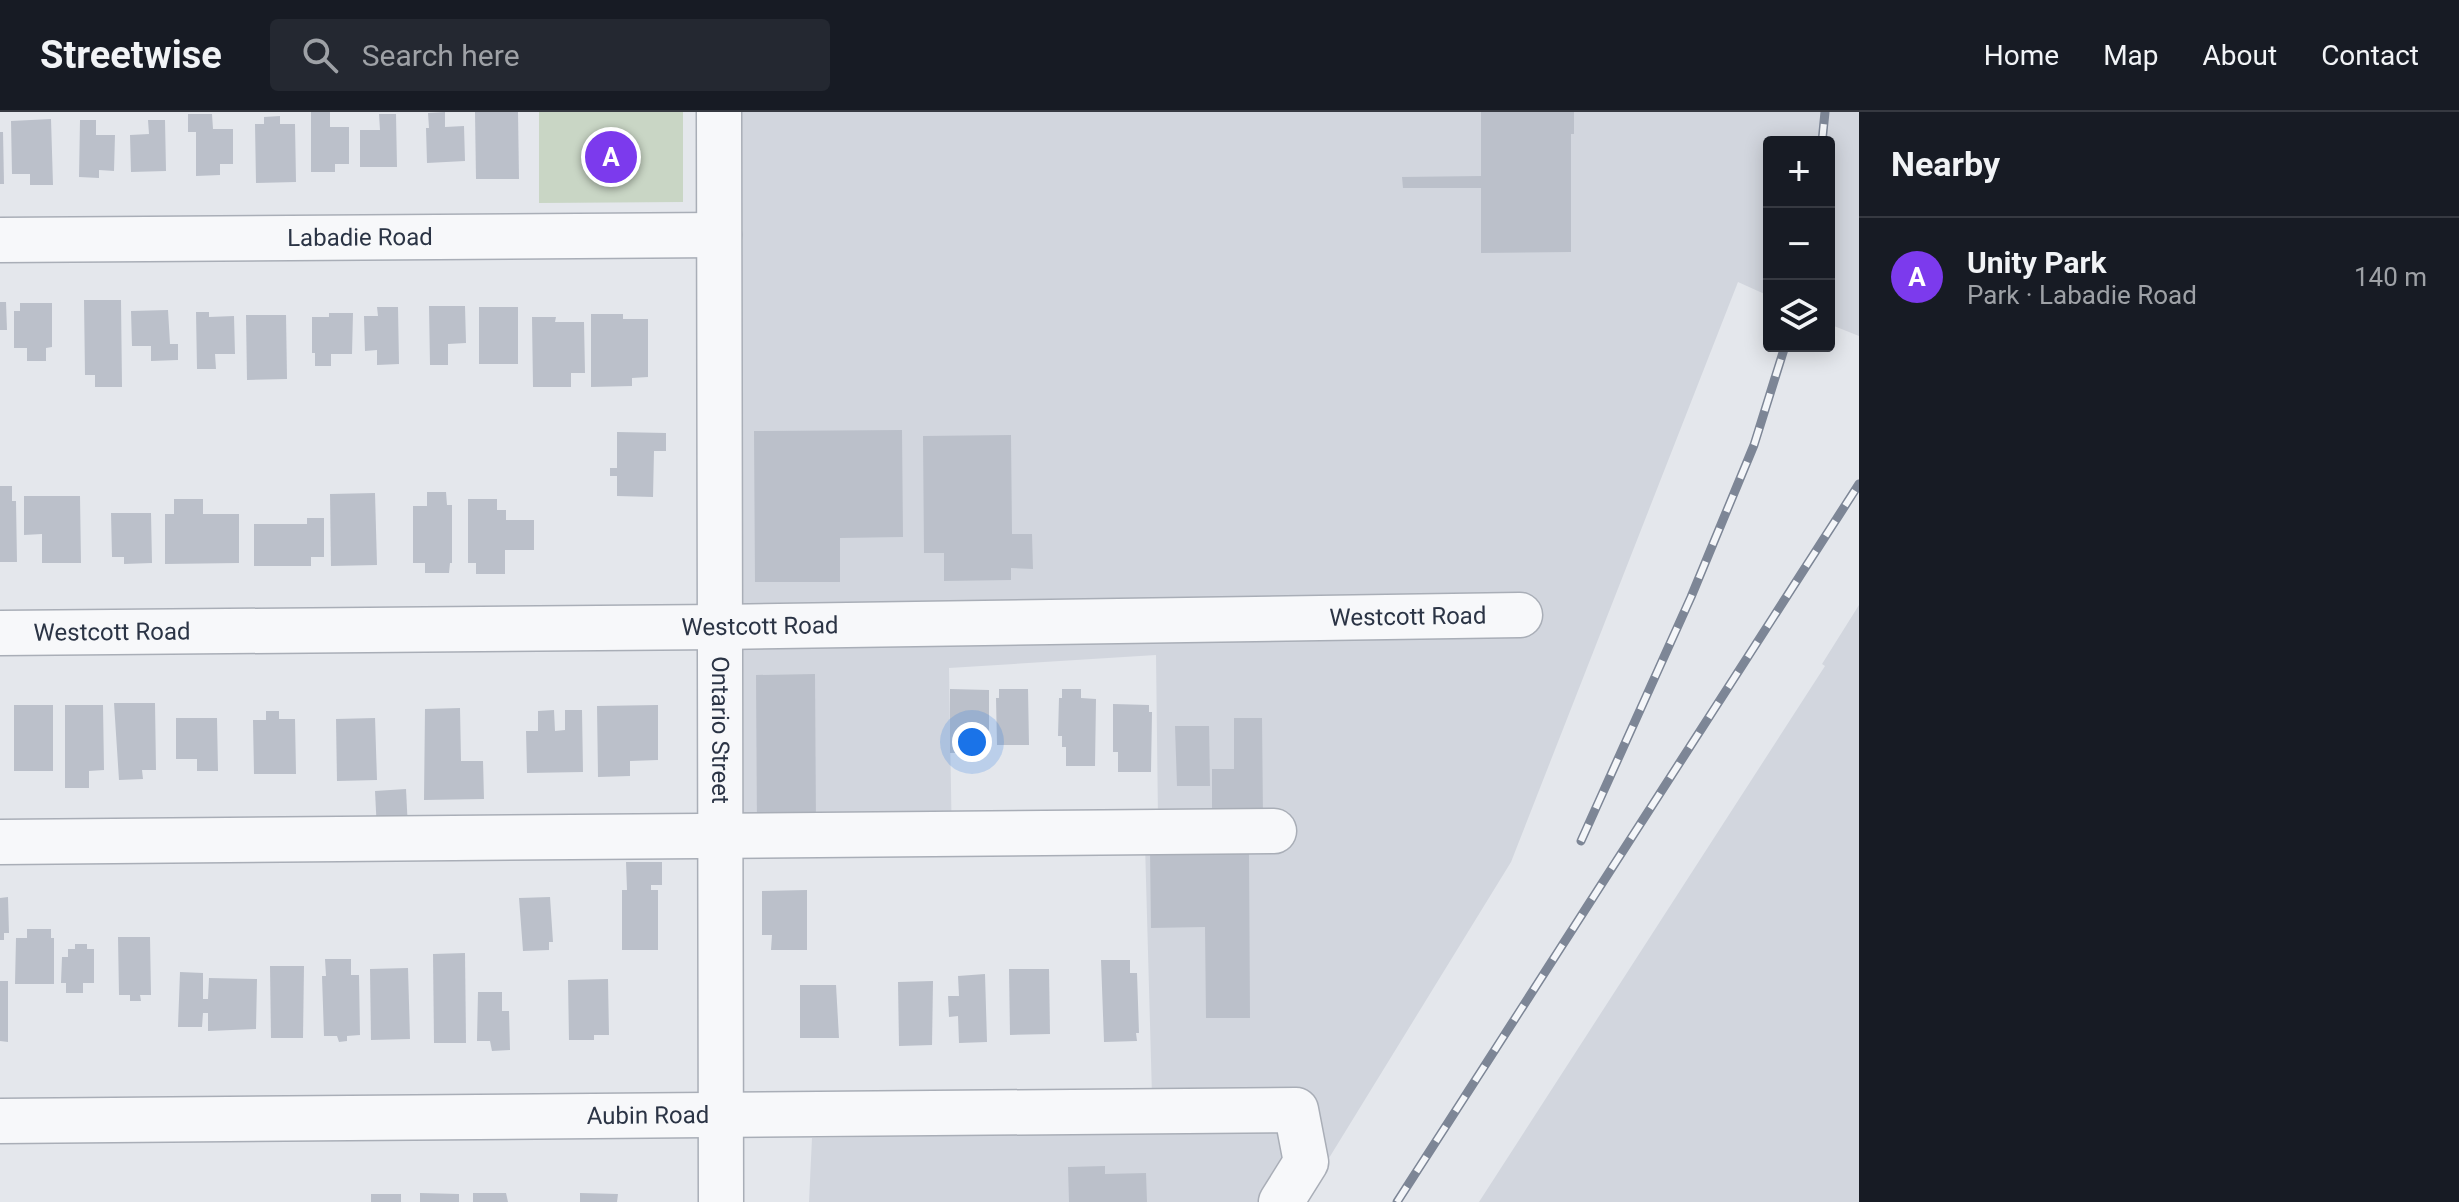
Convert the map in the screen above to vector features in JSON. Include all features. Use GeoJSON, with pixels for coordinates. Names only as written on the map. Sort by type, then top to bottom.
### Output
{"type":"FeatureCollection","features":[{"type":"Feature","properties":{"kind":"street","name":"Ontario Street"},"geometry":{"type":"LineString","coordinates":[[719,112],[721,1202]]}},
{"type":"Feature","properties":{"kind":"street","name":"Labadie Road"},"geometry":{"type":"LineString","coordinates":[[0,240],[719,235]]}},
{"type":"Feature","properties":{"kind":"street","name":"Westcott Road"},"geometry":{"type":"LineString","coordinates":[[0,633],[720,627],[1520,615]]}},
{"type":"Feature","properties":{"kind":"street"},"geometry":{"type":"LineString","coordinates":[[0,842],[1274,831]]}},
{"type":"Feature","properties":{"kind":"street","name":"Aubin Road"},"geometry":{"type":"LineString","coordinates":[[0,1121],[1296,1110],[1306,1162],[1281,1202]]}},
{"type":"Feature","properties":{"kind":"shaded area"},"geometry":{"type":"Polygon","coordinates":[[[736,112],[1859,112],[1859,336],[1835,326],[1835,136],[1763,136],[1763,293],[1738,282],[1511,862],[1302,1202],[809,1202],[812,1138],[1153,1132],[1145,844],[1158,819],[1156,655],[949,668],[952,848],[737,851],[736,112]]]}},
{"type":"Feature","properties":{"kind":"shaded area"},"geometry":{"type":"Polygon","coordinates":[[[1859,605],[1859,1202],[1479,1202],[1825,666],[1822,664],[1859,605]]]}},
{"type":"Feature","properties":{"kind":"green space"},"geometry":{"type":"Polygon","coordinates":[[[539,112],[683,112],[683,202],[539,203],[539,112]]]}},
{"type":"Feature","properties":{"kind":"building"},"geometry":{"type":"Polygon","coordinates":[[[311,112],[330,112],[330,127],[349,127],[349,164],[335,164],[335,172],[311,172],[311,112]]]}},
{"type":"Feature","properties":{"kind":"building"},"geometry":{"type":"Polygon","coordinates":[[[445,112],[445,127],[464,126],[465,161],[427,163],[428,113],[445,112]]]}},
{"type":"Feature","properties":{"kind":"building"},"geometry":{"type":"Polygon","coordinates":[[[475,112],[518,112],[519,179],[476,179],[475,112]]]}},
{"type":"Feature","properties":{"kind":"building"},"geometry":{"type":"Polygon","coordinates":[[[1481,112],[1574,112],[1574,134],[1571,134],[1571,252],[1481,253],[1481,188],[1403,188],[1402,177],[1481,176],[1481,112]]]}},
{"type":"Feature","properties":{"kind":"building"},"geometry":{"type":"Polygon","coordinates":[[[188,114],[212,114],[213,129],[233,129],[233,164],[220,164],[220,175],[196,176],[196,132],[188,132],[188,114]]]}},
{"type":"Feature","properties":{"kind":"building"},"geometry":{"type":"Polygon","coordinates":[[[379,114],[396,114],[397,167],[360,167],[360,130],[380,130],[379,114]]]}},
{"type":"Feature","properties":{"kind":"building"},"geometry":{"type":"Polygon","coordinates":[[[280,116],[280,124],[295,124],[296,182],[256,183],[255,124],[264,124],[264,117],[280,116]]]}},
{"type":"Feature","properties":{"kind":"building"},"geometry":{"type":"Polygon","coordinates":[[[51,119],[53,185],[30,185],[30,174],[12,174],[11,121],[51,119]]]}},
{"type":"Feature","properties":{"kind":"building"},"geometry":{"type":"Polygon","coordinates":[[[80,120],[96,120],[96,135],[115,135],[114,171],[99,170],[99,178],[79,177],[80,120]]]}},
{"type":"Feature","properties":{"kind":"building"},"geometry":{"type":"Polygon","coordinates":[[[148,120],[165,120],[166,171],[131,172],[130,135],[149,134],[148,120]]]}},
{"type":"Feature","properties":{"kind":"building"},"geometry":{"type":"Polygon","coordinates":[[[0,132],[3,132],[4,184],[0,184],[0,132]]]}},
{"type":"Feature","properties":{"kind":"building"},"geometry":{"type":"Polygon","coordinates":[[[84,300],[121,300],[122,387],[95,387],[95,375],[85,375],[84,300]]]}},
{"type":"Feature","properties":{"kind":"building"},"geometry":{"type":"Polygon","coordinates":[[[0,302],[6,302],[7,330],[0,330],[0,302]]]}},
{"type":"Feature","properties":{"kind":"building"},"geometry":{"type":"Polygon","coordinates":[[[20,303],[52,303],[52,347],[46,348],[46,361],[27,361],[27,348],[14,348],[14,311],[20,311],[20,303]]]}},
{"type":"Feature","properties":{"kind":"building"},"geometry":{"type":"Polygon","coordinates":[[[429,306],[465,306],[466,343],[448,344],[448,365],[430,365],[429,306]]]}},
{"type":"Feature","properties":{"kind":"building"},"geometry":{"type":"Polygon","coordinates":[[[377,307],[398,307],[399,364],[377,365],[377,350],[365,351],[364,316],[378,316],[377,307]]]}},
{"type":"Feature","properties":{"kind":"building"},"geometry":{"type":"Polygon","coordinates":[[[479,307],[518,307],[518,364],[479,364],[479,307]]]}},
{"type":"Feature","properties":{"kind":"building"},"geometry":{"type":"Polygon","coordinates":[[[168,310],[170,344],[178,344],[178,360],[151,361],[151,346],[132,346],[131,311],[168,310]]]}},
{"type":"Feature","properties":{"kind":"building"},"geometry":{"type":"Polygon","coordinates":[[[196,312],[209,312],[209,317],[234,316],[235,354],[215,354],[216,369],[197,369],[196,312]]]}},
{"type":"Feature","properties":{"kind":"building"},"geometry":{"type":"Polygon","coordinates":[[[329,313],[353,313],[352,354],[331,354],[331,366],[315,366],[312,317],[329,317],[329,313]]]}},
{"type":"Feature","properties":{"kind":"building"},"geometry":{"type":"Polygon","coordinates":[[[591,314],[623,314],[623,319],[648,319],[648,377],[632,378],[632,386],[591,387],[591,314]]]}},
{"type":"Feature","properties":{"kind":"building"},"geometry":{"type":"Polygon","coordinates":[[[246,315],[286,315],[287,379],[247,380],[246,315]]]}},
{"type":"Feature","properties":{"kind":"building"},"geometry":{"type":"Polygon","coordinates":[[[532,317],[556,317],[555,322],[584,322],[585,373],[571,373],[571,387],[533,387],[532,317]]]}},
{"type":"Feature","properties":{"kind":"building"},"geometry":{"type":"Polygon","coordinates":[[[902,430],[903,537],[840,538],[840,582],[755,582],[754,431],[902,430]]]}},
{"type":"Feature","properties":{"kind":"building"},"geometry":{"type":"Polygon","coordinates":[[[617,432],[666,433],[666,451],[654,451],[653,497],[617,496],[617,476],[610,476],[610,468],[617,468],[617,432]]]}},
{"type":"Feature","properties":{"kind":"building"},"geometry":{"type":"Polygon","coordinates":[[[1011,435],[1012,534],[1032,534],[1033,569],[1011,568],[1011,580],[944,581],[944,553],[924,553],[923,436],[1011,435]]]}},
{"type":"Feature","properties":{"kind":"building"},"geometry":{"type":"Polygon","coordinates":[[[0,486],[12,486],[12,501],[16,501],[17,562],[0,562],[0,486]]]}},
{"type":"Feature","properties":{"kind":"building"},"geometry":{"type":"Polygon","coordinates":[[[427,492],[446,492],[447,505],[452,505],[452,563],[449,573],[425,573],[425,563],[413,563],[413,506],[427,506],[427,492]]]}},
{"type":"Feature","properties":{"kind":"building"},"geometry":{"type":"Polygon","coordinates":[[[375,493],[377,565],[331,566],[330,494],[375,493]]]}},
{"type":"Feature","properties":{"kind":"building"},"geometry":{"type":"Polygon","coordinates":[[[24,496],[80,496],[81,563],[42,563],[42,534],[24,535],[24,496]]]}},
{"type":"Feature","properties":{"kind":"building"},"geometry":{"type":"Polygon","coordinates":[[[174,499],[203,499],[203,514],[239,514],[239,563],[165,564],[165,514],[174,514],[174,499]]]}},
{"type":"Feature","properties":{"kind":"building"},"geometry":{"type":"Polygon","coordinates":[[[468,499],[497,499],[497,510],[506,510],[506,520],[534,520],[534,550],[505,550],[505,574],[476,574],[476,563],[468,563],[468,499]]]}},
{"type":"Feature","properties":{"kind":"building"},"geometry":{"type":"Polygon","coordinates":[[[111,513],[151,513],[152,563],[124,564],[124,557],[112,557],[111,513]]]}},
{"type":"Feature","properties":{"kind":"building"},"geometry":{"type":"Polygon","coordinates":[[[307,518],[324,518],[324,557],[311,557],[311,566],[254,566],[254,524],[307,524],[307,518]]]}},
{"type":"Feature","properties":{"kind":"building"},"geometry":{"type":"Polygon","coordinates":[[[815,674],[816,827],[757,828],[756,675],[815,674]]]}},
{"type":"Feature","properties":{"kind":"building"},"geometry":{"type":"Polygon","coordinates":[[[950,689],[989,690],[989,752],[950,753],[950,689]]]}},
{"type":"Feature","properties":{"kind":"building"},"geometry":{"type":"Polygon","coordinates":[[[999,689],[1028,689],[1029,745],[997,745],[996,698],[999,698],[999,689]]]}},
{"type":"Feature","properties":{"kind":"building"},"geometry":{"type":"Polygon","coordinates":[[[1062,689],[1081,689],[1081,698],[1096,699],[1095,766],[1066,766],[1066,747],[1062,747],[1062,736],[1058,736],[1062,689]]]}},
{"type":"Feature","properties":{"kind":"building"},"geometry":{"type":"Polygon","coordinates":[[[114,703],[155,703],[156,770],[142,770],[143,779],[119,780],[114,703]]]}},
{"type":"Feature","properties":{"kind":"building"},"geometry":{"type":"Polygon","coordinates":[[[1113,704],[1149,705],[1149,712],[1152,712],[1151,772],[1118,772],[1118,752],[1113,752],[1113,704]]]}},
{"type":"Feature","properties":{"kind":"building"},"geometry":{"type":"Polygon","coordinates":[[[14,705],[53,705],[53,771],[14,771],[14,705]]]}},
{"type":"Feature","properties":{"kind":"building"},"geometry":{"type":"Polygon","coordinates":[[[65,705],[103,705],[104,770],[89,771],[89,788],[65,788],[65,705]]]}},
{"type":"Feature","properties":{"kind":"building"},"geometry":{"type":"Polygon","coordinates":[[[658,705],[658,760],[630,761],[630,776],[598,777],[597,706],[658,705]]]}},
{"type":"Feature","properties":{"kind":"building"},"geometry":{"type":"Polygon","coordinates":[[[460,708],[461,761],[483,761],[484,799],[424,800],[425,709],[460,708]]]}},
{"type":"Feature","properties":{"kind":"building"},"geometry":{"type":"Polygon","coordinates":[[[554,710],[555,731],[565,730],[565,710],[582,710],[583,772],[527,773],[526,731],[538,731],[538,711],[554,710]]]}},
{"type":"Feature","properties":{"kind":"building"},"geometry":{"type":"Polygon","coordinates":[[[266,711],[279,711],[279,719],[295,719],[296,774],[254,774],[253,720],[266,720],[266,711]]]}},
{"type":"Feature","properties":{"kind":"building"},"geometry":{"type":"Polygon","coordinates":[[[176,718],[217,718],[218,771],[197,771],[197,759],[176,759],[176,718]]]}},
{"type":"Feature","properties":{"kind":"building"},"geometry":{"type":"Polygon","coordinates":[[[375,718],[377,780],[337,781],[336,719],[375,718]]]}},
{"type":"Feature","properties":{"kind":"building"},"geometry":{"type":"Polygon","coordinates":[[[1234,718],[1262,718],[1263,819],[1212,820],[1212,769],[1234,769],[1234,718]]]}},
{"type":"Feature","properties":{"kind":"building"},"geometry":{"type":"Polygon","coordinates":[[[1175,726],[1209,726],[1210,786],[1177,786],[1175,726]]]}},
{"type":"Feature","properties":{"kind":"building"},"geometry":{"type":"Polygon","coordinates":[[[406,789],[408,829],[377,831],[375,791],[406,789]]]}},
{"type":"Feature","properties":{"kind":"building"},"geometry":{"type":"Polygon","coordinates":[[[1249,849],[1250,1018],[1206,1018],[1205,927],[1151,928],[1150,850],[1249,849]]]}},
{"type":"Feature","properties":{"kind":"building"},"geometry":{"type":"Polygon","coordinates":[[[626,862],[662,862],[662,885],[651,885],[651,890],[658,890],[658,950],[622,950],[622,890],[627,890],[626,862]]]}},
{"type":"Feature","properties":{"kind":"building"},"geometry":{"type":"Polygon","coordinates":[[[807,890],[807,950],[771,950],[772,935],[762,935],[762,891],[807,890]]]}},
{"type":"Feature","properties":{"kind":"building"},"geometry":{"type":"Polygon","coordinates":[[[8,897],[9,933],[4,933],[4,940],[0,940],[0,898],[8,897]]]}},
{"type":"Feature","properties":{"kind":"building"},"geometry":{"type":"Polygon","coordinates":[[[550,897],[553,942],[549,942],[549,950],[523,951],[519,898],[550,897]]]}},
{"type":"Feature","properties":{"kind":"building"},"geometry":{"type":"Polygon","coordinates":[[[27,929],[51,929],[51,938],[54,938],[54,984],[15,984],[16,938],[27,938],[27,929]]]}},
{"type":"Feature","properties":{"kind":"building"},"geometry":{"type":"Polygon","coordinates":[[[118,937],[150,937],[151,995],[140,995],[141,1001],[130,1001],[130,995],[119,995],[118,937]]]}},
{"type":"Feature","properties":{"kind":"building"},"geometry":{"type":"Polygon","coordinates":[[[75,944],[87,944],[87,949],[94,949],[94,983],[83,983],[83,993],[66,993],[66,983],[61,983],[62,957],[68,957],[68,949],[75,949],[75,944]]]}},
{"type":"Feature","properties":{"kind":"building"},"geometry":{"type":"Polygon","coordinates":[[[465,953],[466,1043],[434,1043],[433,954],[465,953]]]}},
{"type":"Feature","properties":{"kind":"building"},"geometry":{"type":"Polygon","coordinates":[[[325,959],[351,959],[351,975],[359,975],[360,1035],[347,1036],[347,1041],[339,1042],[337,1036],[324,1036],[322,976],[326,976],[325,959]]]}},
{"type":"Feature","properties":{"kind":"building"},"geometry":{"type":"Polygon","coordinates":[[[1101,960],[1130,960],[1130,973],[1137,973],[1137,1041],[1104,1042],[1101,960]]]}},
{"type":"Feature","properties":{"kind":"building"},"geometry":{"type":"Polygon","coordinates":[[[270,966],[304,966],[303,1038],[271,1038],[270,966]]]}},
{"type":"Feature","properties":{"kind":"building"},"geometry":{"type":"Polygon","coordinates":[[[408,968],[410,1039],[371,1040],[370,969],[408,968]]]}},
{"type":"Feature","properties":{"kind":"building"},"geometry":{"type":"Polygon","coordinates":[[[1009,969],[1049,969],[1050,1034],[1010,1035],[1009,969]]]}},
{"type":"Feature","properties":{"kind":"building"},"geometry":{"type":"Polygon","coordinates":[[[180,972],[203,973],[203,999],[208,999],[209,978],[257,979],[256,1029],[208,1031],[208,1013],[203,1013],[202,1027],[178,1027],[180,972]]]}},
{"type":"Feature","properties":{"kind":"building"},"geometry":{"type":"Polygon","coordinates":[[[985,974],[987,1042],[959,1043],[958,1016],[949,1017],[948,996],[959,996],[958,976],[985,974]]]}},
{"type":"Feature","properties":{"kind":"building"},"geometry":{"type":"Polygon","coordinates":[[[608,979],[609,1035],[594,1035],[594,1040],[569,1040],[568,980],[608,979]]]}},
{"type":"Feature","properties":{"kind":"building"},"geometry":{"type":"Polygon","coordinates":[[[0,981],[8,981],[8,1042],[0,1041],[0,981]]]}},
{"type":"Feature","properties":{"kind":"building"},"geometry":{"type":"Polygon","coordinates":[[[933,981],[932,1045],[899,1046],[898,982],[933,981]]]}},
{"type":"Feature","properties":{"kind":"building"},"geometry":{"type":"Polygon","coordinates":[[[800,985],[836,985],[839,1038],[800,1038],[800,985]]]}},
{"type":"Feature","properties":{"kind":"building"},"geometry":{"type":"Polygon","coordinates":[[[478,992],[502,992],[502,1011],[509,1011],[510,1050],[492,1051],[490,1041],[477,1041],[478,992]]]}},
{"type":"Feature","properties":{"kind":"building"},"geometry":{"type":"Polygon","coordinates":[[[1105,1166],[1105,1174],[1146,1173],[1147,1202],[1069,1202],[1068,1167],[1105,1166]]]}},
{"type":"Feature","properties":{"kind":"building"},"geometry":{"type":"Polygon","coordinates":[[[420,1193],[459,1194],[459,1202],[420,1202],[420,1193]]]}},
{"type":"Feature","properties":{"kind":"building"},"geometry":{"type":"Polygon","coordinates":[[[473,1193],[506,1193],[508,1202],[473,1202],[473,1193]]]}},
{"type":"Feature","properties":{"kind":"building"},"geometry":{"type":"Polygon","coordinates":[[[580,1193],[618,1194],[617,1202],[580,1202],[580,1193]]]}},
{"type":"Feature","properties":{"kind":"building"},"geometry":{"type":"Polygon","coordinates":[[[371,1194],[401,1194],[401,1202],[371,1202],[371,1194]]]}},
{"type":"Feature","properties":{"kind":"railway"},"geometry":{"type":"LineString","coordinates":[[1823,136],[1825,112]]}},
{"type":"Feature","properties":{"kind":"railway"},"geometry":{"type":"LineString","coordinates":[[1581,841],[1691,597],[1754,445],[1783,352]]}},
{"type":"Feature","properties":{"kind":"railway"},"geometry":{"type":"LineString","coordinates":[[1397,1202],[1859,484]]}},
{"type":"Feature","properties":{"kind":"place","name":"Unity Park"},"geometry":{"type":"Point","coordinates":[611,157]}}]}
